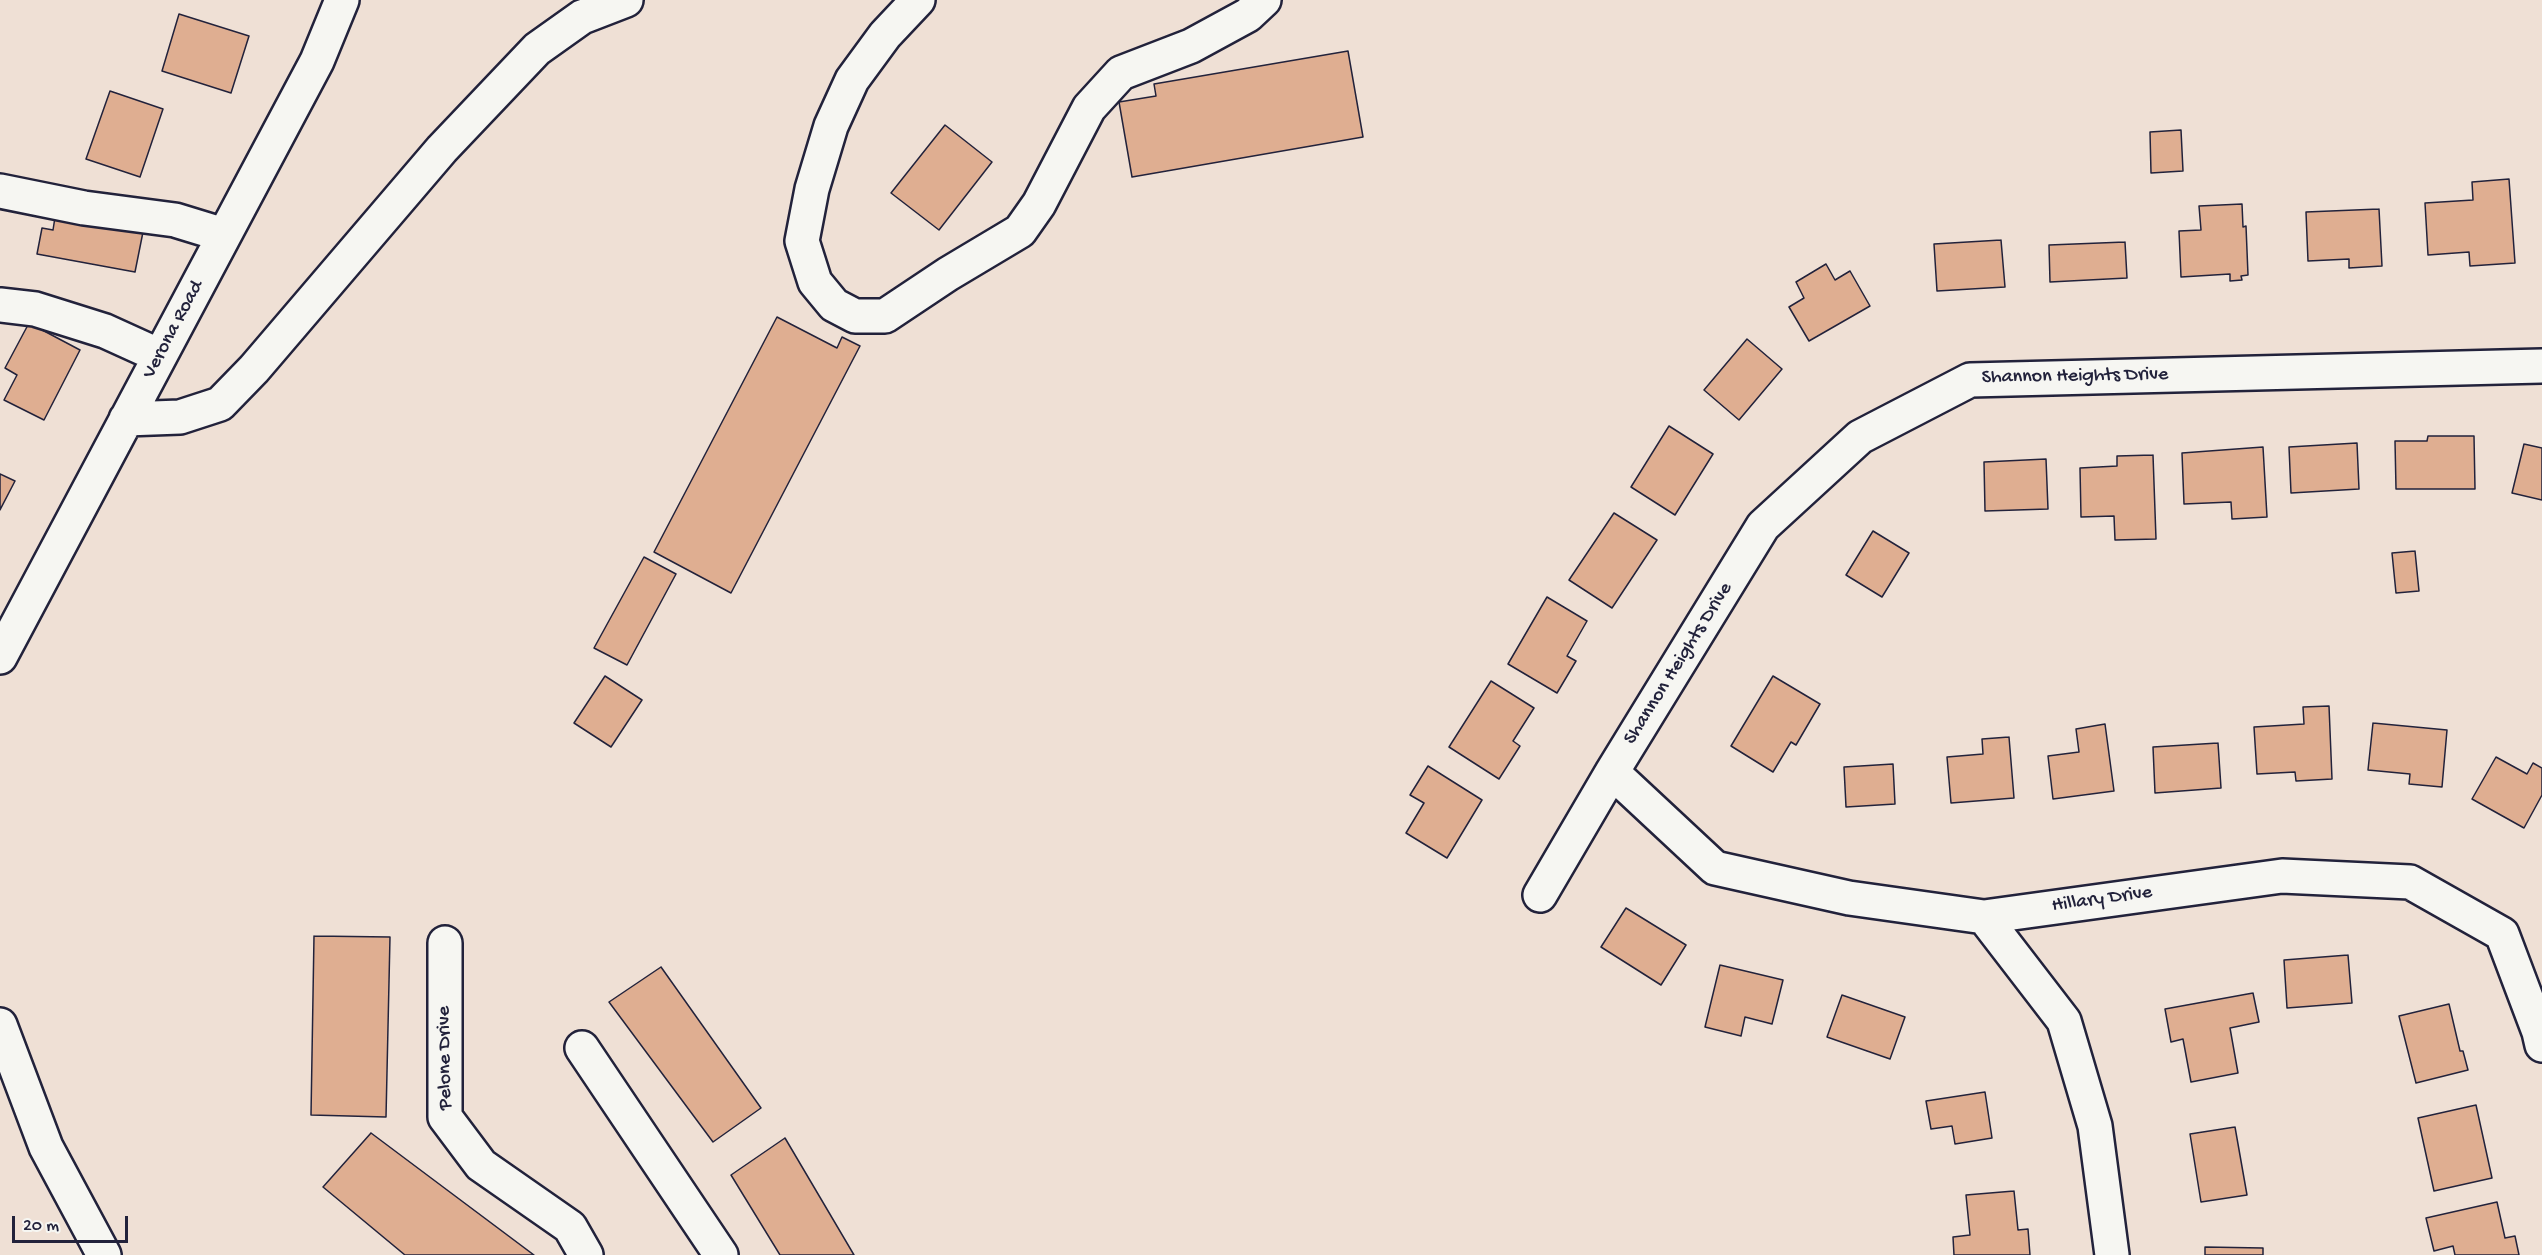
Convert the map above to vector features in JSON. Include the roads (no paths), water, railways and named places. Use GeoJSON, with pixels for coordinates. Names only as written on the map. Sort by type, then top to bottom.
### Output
{"type":"FeatureCollection","features":[{"type":"Feature","properties":{"kind":"street","name":"Verona Road"},"geometry":{"type":"LineString","coordinates":[[0,657],[317,61],[342,0]]}},
{"type":"Feature","properties":{"kind":"street"},"geometry":{"type":"LineString","coordinates":[[126,419],[180,417],[220,404],[254,369],[442,149],[537,49],[582,17],[626,0]]}},
{"type":"Feature","properties":{"kind":"street"},"geometry":{"type":"LineString","coordinates":[[918,0],[885,35],[852,81],[831,126],[812,189],[802,241],[815,282],[834,305],[855,316],[885,316],[1020,231],[1039,204],[1089,108],[1121,74],[1191,46],[1248,15],[1264,0]]}},
{"type":"Feature","properties":{"kind":"street"},"geometry":{"type":"LineString","coordinates":[[0,191],[84,208],[175,220],[224,235]]}},
{"type":"Feature","properties":{"kind":"street"},"geometry":{"type":"LineString","coordinates":[[0,305],[35,309],[105,331],[160,356]]}},
{"type":"Feature","properties":{"kind":"street","name":"Shannon Heights Drive"},"geometry":{"type":"LineString","coordinates":[[1540,895],[1612,772],[1763,526],[1860,437],[1970,380],[2542,366]]}},
{"type":"Feature","properties":{"kind":"street","name":"Hillary Drive"},"geometry":{"type":"LineString","coordinates":[[1612,772],[1715,868],[1850,897],[1984,916],[2282,876],[2410,882],[2502,934],[2542,1045]]}},
{"type":"Feature","properties":{"kind":"street"},"geometry":{"type":"LineString","coordinates":[[1984,916],[2064,1021],[2095,1126],[2112,1255]]}},
{"type":"Feature","properties":{"kind":"street","name":"Pelone Drive"},"geometry":{"type":"LineString","coordinates":[[445,943],[445,1117],[481,1165],[570,1227],[586,1255]]}},
{"type":"Feature","properties":{"kind":"street"},"geometry":{"type":"LineString","coordinates":[[0,1025],[46,1147],[104,1255]]}},
{"type":"Feature","properties":{"kind":"street"},"geometry":{"type":"LineString","coordinates":[[582,1048],[721,1255]]}}]}
